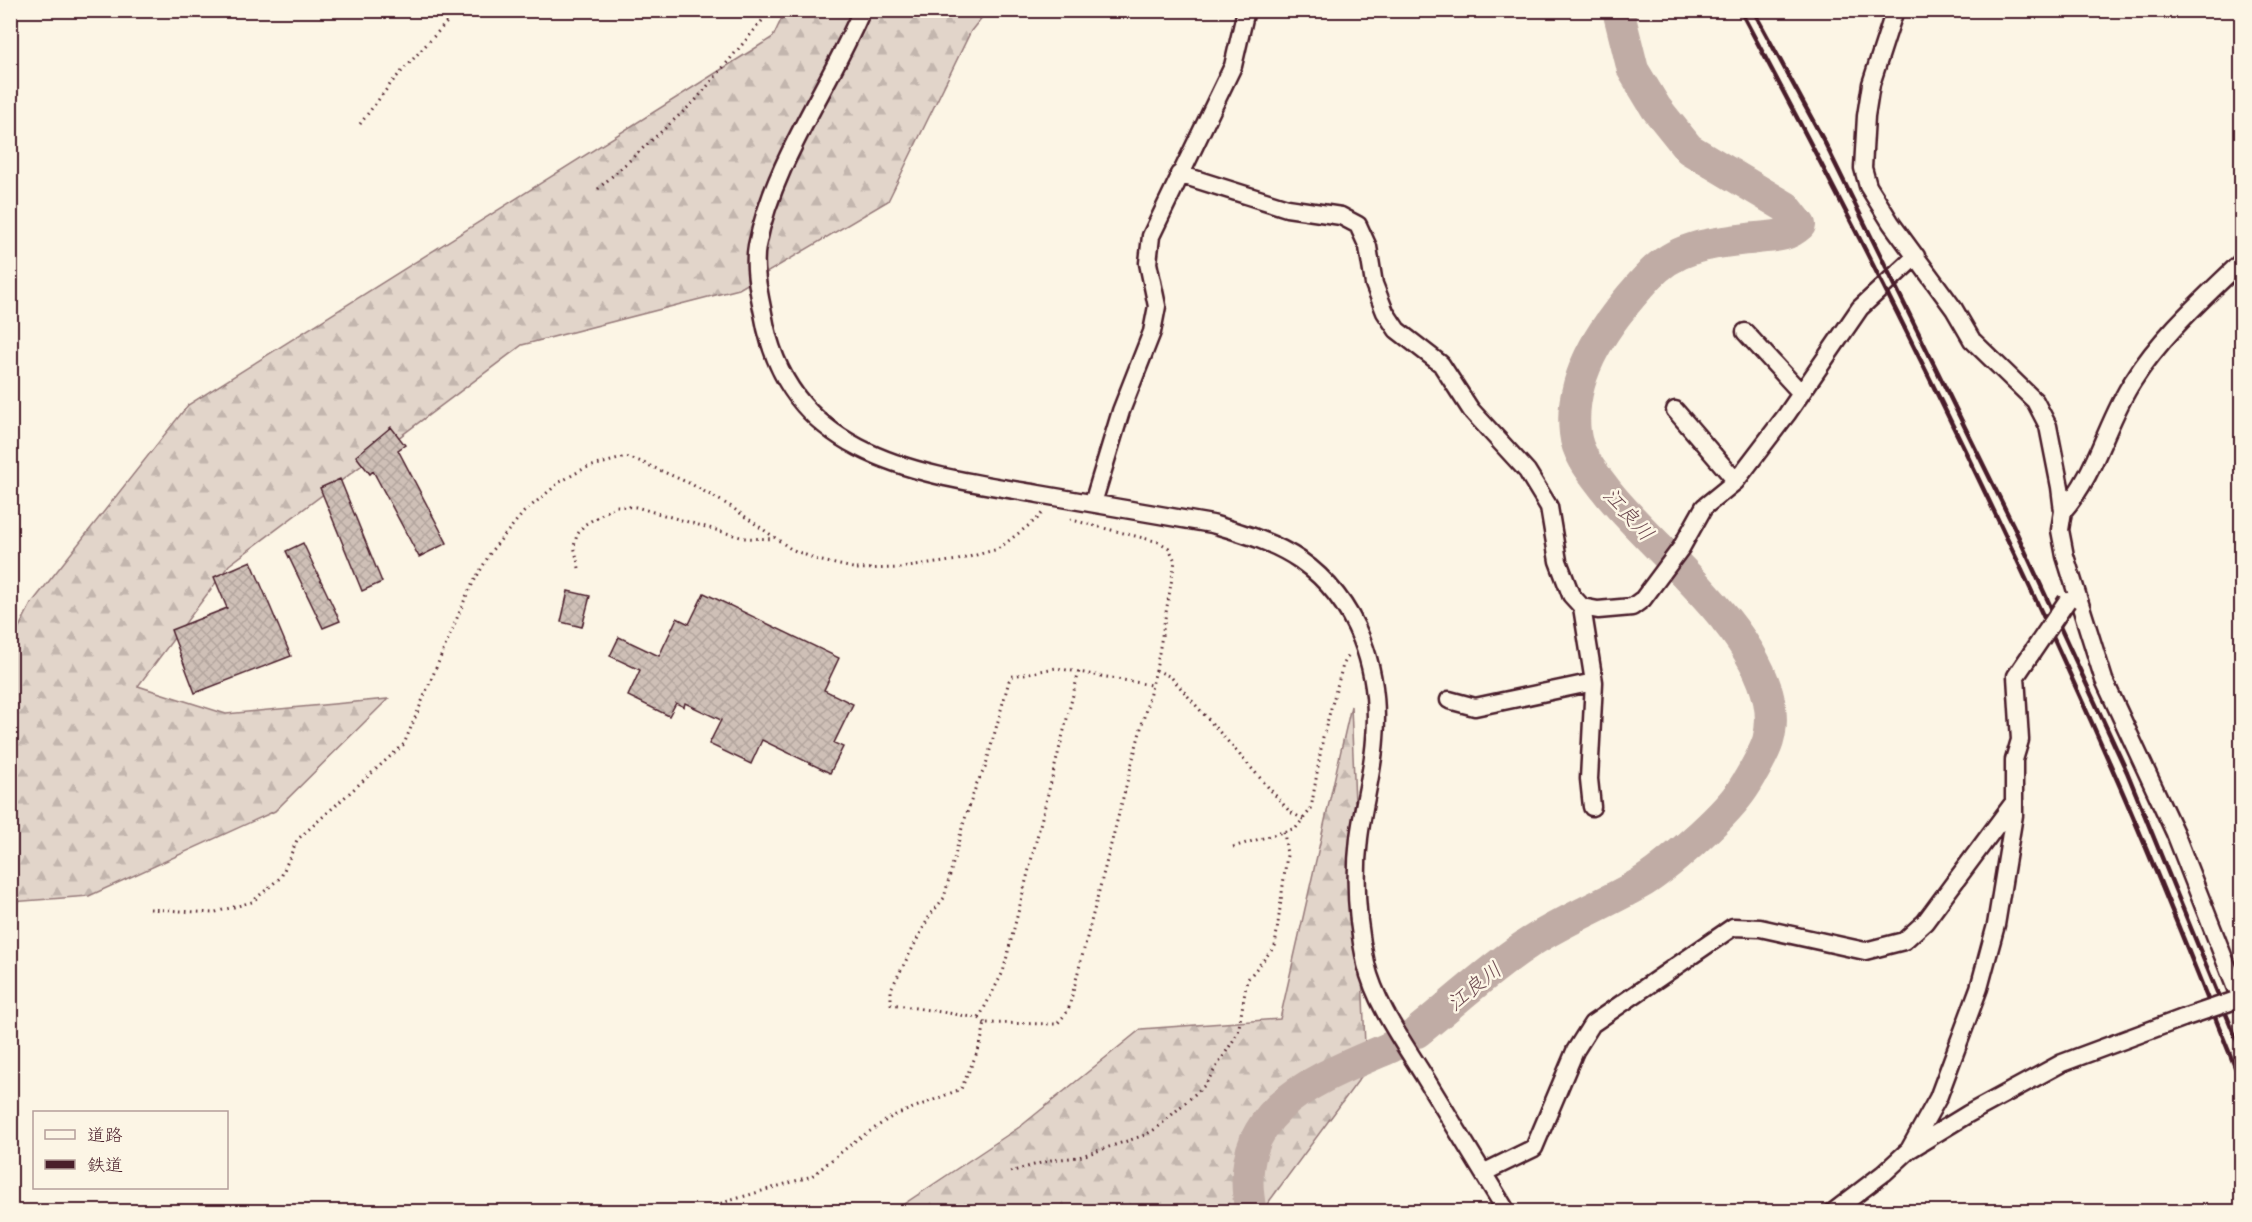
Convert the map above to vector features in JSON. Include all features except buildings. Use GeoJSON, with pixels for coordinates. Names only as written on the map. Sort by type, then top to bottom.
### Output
{"type":"FeatureCollection","features":[{"type":"Feature","properties":{"kind":"street"},"geometry":{"type":"LineString","coordinates":[[861,10],[774,188],[757,248],[758,287],[767,336],[783,377],[816,418],[873,456],[936,477],[1212,524],[1254,537],[1299,559],[1315,573],[1348,611],[1362,636],[1371,664],[1377,715],[1359,838],[1356,888],[1367,967],[1396,1030],[1507,1212]]}},
{"type":"Feature","properties":{"kind":"street"},"geometry":{"type":"LineString","coordinates":[[1093,503],[1121,411],[1152,332],[1157,306],[1148,263],[1151,236],[1233,66],[1246,10]]}},
{"type":"Feature","properties":{"kind":"street"},"geometry":{"type":"LineString","coordinates":[[1833,1212],[1884,1173],[1909,1149],[2062,1063],[2238,999],[2175,833],[2104,680],[2076,584],[2065,556],[2060,530],[2063,511],[2048,426],[2035,402],[1972,340],[1954,309],[1869,186],[1863,168],[1871,84],[1894,10]]}},
{"type":"Feature","properties":{"kind":"street"},"geometry":{"type":"LineString","coordinates":[[1179,174],[1287,208],[1341,216],[1358,225],[1368,247],[1374,284],[1385,312],[1397,330],[1441,363],[1471,410],[1527,471],[1540,489],[1549,507],[1563,579],[1571,595],[1582,607],[1594,682],[1589,779],[1592,807]]}},
{"type":"Feature","properties":{"kind":"street"},"geometry":{"type":"LineString","coordinates":[[1582,607],[1598,610],[1632,607],[1643,599],[1681,548],[1704,507],[1736,481],[1860,308],[1916,256]]}},
{"type":"Feature","properties":{"kind":"street"},"geometry":{"type":"LineString","coordinates":[[2063,511],[2079,493],[2132,382],[2150,357],[2241,261]]}},
{"type":"Feature","properties":{"kind":"street"},"geometry":{"type":"LineString","coordinates":[[1745,332],[1801,393]]}},
{"type":"Feature","properties":{"kind":"street"},"geometry":{"type":"LineString","coordinates":[[1675,410],[1736,481]]}},
{"type":"Feature","properties":{"kind":"street"},"geometry":{"type":"LineString","coordinates":[[1909,1149],[1938,1098],[1979,988],[1996,925],[2014,802],[2014,760],[2020,740],[2016,676],[2067,602],[2076,584]]}},
{"type":"Feature","properties":{"kind":"street"},"geometry":{"type":"LineString","coordinates":[[1449,700],[1475,707],[1594,682]]}},
{"type":"Feature","properties":{"kind":"street"},"geometry":{"type":"LineString","coordinates":[[1483,1173],[1534,1148],[1575,1051],[1592,1024],[1733,927],[1760,928],[1865,951],[1904,942],[1925,922],[2014,802]]}},
{"type":"Feature","properties":{"kind":"path"},"geometry":{"type":"LineString","coordinates":[[360,124],[392,82],[458,10]]}},
{"type":"Feature","properties":{"kind":"path"},"geometry":{"type":"LineString","coordinates":[[598,189],[695,101],[771,10]]}},
{"type":"Feature","properties":{"kind":"path"},"geometry":{"type":"LineString","coordinates":[[150,909],[198,914],[222,910],[252,902],[281,877],[297,840],[404,744],[468,592],[492,550],[524,512],[560,482],[585,468],[626,457],[691,484],[730,506],[791,549],[818,560],[857,569],[901,568],[958,560],[998,549],[1037,519],[1058,497],[1066,514],[1072,520],[1160,542],[1173,553],[1175,567],[1156,670],[1068,1011],[1057,1024],[985,1023],[979,1018],[891,1004],[891,989],[930,915],[944,898],[962,828],[976,783],[985,768],[1009,681],[1013,676],[1056,668],[1151,686]]}},
{"type":"Feature","properties":{"kind":"path"},"geometry":{"type":"LineString","coordinates":[[579,568],[574,546],[584,525],[616,507],[636,507],[744,538],[775,538]]}},
{"type":"Feature","properties":{"kind":"path"},"geometry":{"type":"LineString","coordinates":[[1233,848],[1296,828],[1305,820],[1311,809],[1323,738],[1343,665],[1362,636]]}},
{"type":"Feature","properties":{"kind":"path"},"geometry":{"type":"LineString","coordinates":[[1156,670],[1171,676],[1290,812],[1305,820]]}},
{"type":"Feature","properties":{"kind":"path"},"geometry":{"type":"LineString","coordinates":[[979,1018],[1003,972],[1079,671]]}},
{"type":"Feature","properties":{"kind":"path"},"geometry":{"type":"LineString","coordinates":[[1010,1172],[1051,1160],[1079,1157],[1145,1135],[1157,1128],[1205,1085],[1238,1033],[1246,980],[1275,946],[1287,855],[1284,831]]}},
{"type":"Feature","properties":{"kind":"path"},"geometry":{"type":"LineString","coordinates":[[692,1212],[812,1176],[855,1141],[893,1116],[961,1089],[967,1081],[980,1047],[985,1023]]}},
{"type":"Feature","properties":{"kind":"green space"},"geometry":{"type":"Polygon","coordinates":[[[785,11],[987,11],[971,31],[888,201],[739,289],[522,345],[229,565],[138,686],[226,714],[388,699],[275,811],[89,896],[11,902],[10,645],[31,604],[188,405],[773,37],[785,11]]]}},
{"type":"Feature","properties":{"kind":"green space"},"geometry":{"type":"Polygon","coordinates":[[[1351,706],[1366,1070],[1262,1211],[892,1212],[1021,1126],[1141,1029],[1280,1019],[1351,706]]]}},
{"type":"Feature","properties":{"kind":"waterway","name":"江良川"},"geometry":{"type":"LineString","coordinates":[[1417,1032],[1482,977],[1523,947],[1639,884],[1678,855],[1707,829],[1740,793],[1756,768],[1768,741],[1770,707],[1760,673],[1740,639],[1714,605],[1627,515],[1591,471],[1576,441],[1575,411],[1578,389],[1594,348],[1633,293],[1659,266],[1684,251],[1712,244],[1780,235],[1800,225],[1786,207],[1689,149],[1656,108],[1633,70],[1618,10]]}},
{"type":"Feature","properties":{"kind":"waterway","name":"江良川"},"geometry":{"type":"LineString","coordinates":[[1251,1212],[1248,1177],[1253,1147],[1265,1123],[1284,1103],[1307,1087],[1334,1072],[1391,1047]]}},
{"type":"Feature","properties":{"kind":"railway"},"geometry":{"type":"LineString","coordinates":[[1740,10],[1935,389],[2027,581],[2132,813],[2242,1084]]}},
{"type":"Feature","properties":{"kind":"railway"},"geometry":{"type":"LineString","coordinates":[[1753,10],[1824,141],[2013,525],[2127,772],[2242,1053]]}}]}
